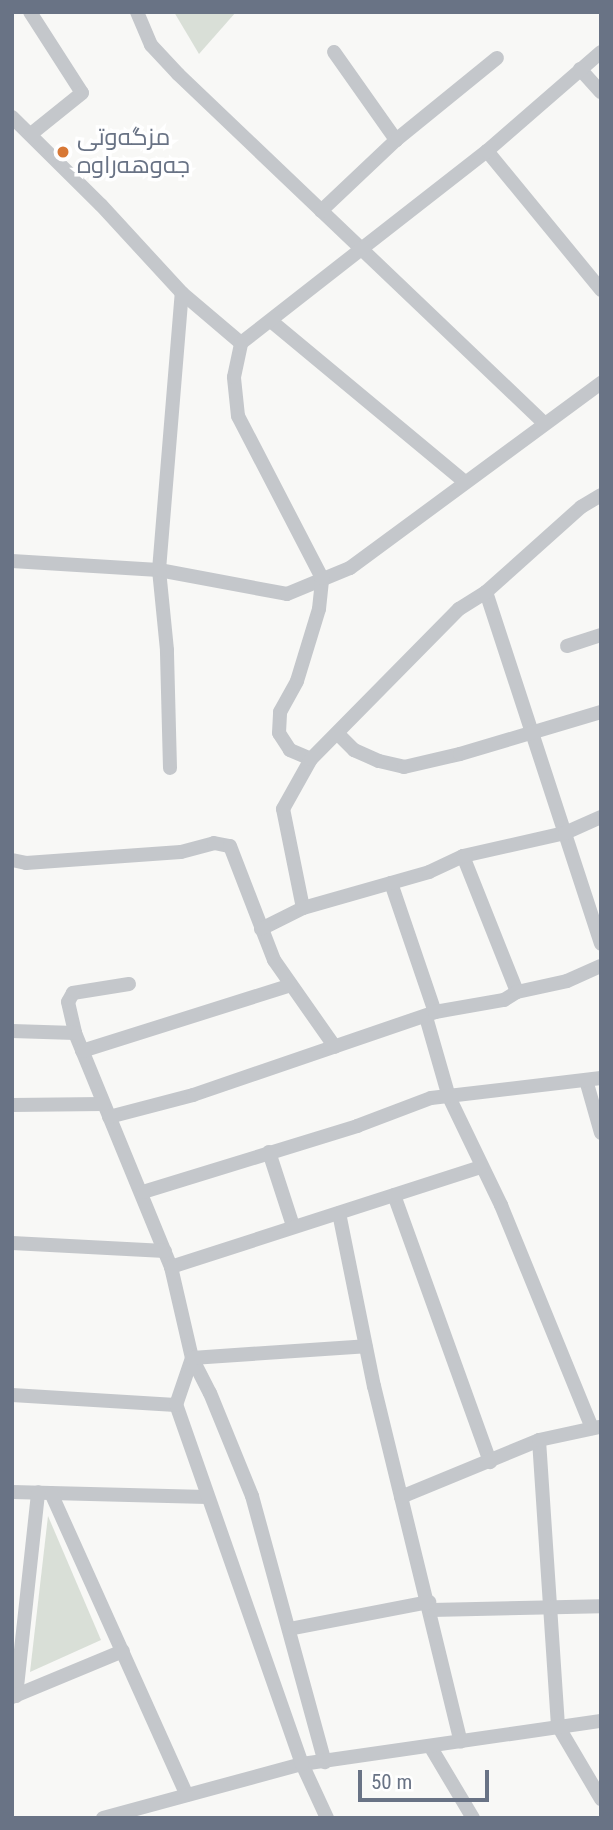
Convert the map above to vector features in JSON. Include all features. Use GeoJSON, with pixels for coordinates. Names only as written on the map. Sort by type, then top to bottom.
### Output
{"type":"FeatureCollection","features":[{"type":"Feature","properties":{"kind":"street"},"geometry":{"type":"LineString","coordinates":[[30,12],[82,93],[31,134]]}},
{"type":"Feature","properties":{"kind":"street"},"geometry":{"type":"LineString","coordinates":[[137,12],[151,45],[544,424]]}},
{"type":"Feature","properties":{"kind":"street"},"geometry":{"type":"LineString","coordinates":[[334,52],[396,140]]}},
{"type":"Feature","properties":{"kind":"street"},"geometry":{"type":"LineString","coordinates":[[311,759],[290,750],[279,733],[280,712],[297,681],[319,609],[322,578],[238,416],[234,377],[241,343],[487,151],[601,52]]}},
{"type":"Feature","properties":{"kind":"street"},"geometry":{"type":"LineString","coordinates":[[321,211],[396,140],[497,58]]}},
{"type":"Feature","properties":{"kind":"street"},"geometry":{"type":"LineString","coordinates":[[580,69],[601,92]]}},
{"type":"Feature","properties":{"kind":"street"},"geometry":{"type":"LineString","coordinates":[[12,117],[101,205],[181,293],[241,343]]}},
{"type":"Feature","properties":{"kind":"street"},"geometry":{"type":"LineString","coordinates":[[487,151],[601,290]]}},
{"type":"Feature","properties":{"kind":"street"},"geometry":{"type":"LineString","coordinates":[[170,768],[167,650],[159,570],[181,293]]}},
{"type":"Feature","properties":{"kind":"street"},"geometry":{"type":"LineString","coordinates":[[271,321],[464,481]]}},
{"type":"Feature","properties":{"kind":"street"},"geometry":{"type":"LineString","coordinates":[[12,561],[159,570],[287,594],[350,568],[464,481],[601,383]]}},
{"type":"Feature","properties":{"kind":"street"},"geometry":{"type":"LineString","coordinates":[[582,396],[601,402]]}},
{"type":"Feature","properties":{"kind":"street"},"geometry":{"type":"LineString","coordinates":[[303,908],[284,809],[311,759],[459,609],[486,592],[581,507],[601,495]]}},
{"type":"Feature","properties":{"kind":"street"},"geometry":{"type":"LineString","coordinates":[[486,592],[601,944]]}},
{"type":"Feature","properties":{"kind":"street"},"geometry":{"type":"LineString","coordinates":[[567,646],[601,635]]}},
{"type":"Feature","properties":{"kind":"street"},"geometry":{"type":"LineString","coordinates":[[338,734],[354,750],[379,761],[404,767],[460,754],[601,712]]}},
{"type":"Feature","properties":{"kind":"street"},"geometry":{"type":"LineString","coordinates":[[261,929],[303,908],[429,872],[463,856],[565,833],[601,817]]}},
{"type":"Feature","properties":{"kind":"street"},"geometry":{"type":"LineString","coordinates":[[14,863],[181,852],[214,843],[230,846],[274,960],[335,1047]]}},
{"type":"Feature","properties":{"kind":"street"},"geometry":{"type":"LineString","coordinates":[[463,856],[517,992]]}},
{"type":"Feature","properties":{"kind":"street"},"geometry":{"type":"LineString","coordinates":[[391,883],[430,1015],[449,1097],[501,1205],[596,1427],[539,1440],[401,1497]]}},
{"type":"Feature","properties":{"kind":"street"},"geometry":{"type":"LineString","coordinates":[[12,1105],[106,1111],[192,1095],[430,1015],[504,1000],[517,992],[567,981],[601,966]]}},
{"type":"Feature","properties":{"kind":"street"},"geometry":{"type":"LineString","coordinates":[[129,984],[73,993],[68,1002],[75,1033],[106,1111],[143,1192],[171,1267],[192,1358],[210,1393],[252,1496],[325,1762]]}},
{"type":"Feature","properties":{"kind":"street"},"geometry":{"type":"LineString","coordinates":[[82,1051],[291,985]]}},
{"type":"Feature","properties":{"kind":"street"},"geometry":{"type":"LineString","coordinates":[[12,1031],[75,1033]]}},
{"type":"Feature","properties":{"kind":"street"},"geometry":{"type":"LineString","coordinates":[[143,1192],[357,1126],[431,1098],[593,1079],[601,1133]]}},
{"type":"Feature","properties":{"kind":"street"},"geometry":{"type":"LineString","coordinates":[[269,1152],[293,1226]]}},
{"type":"Feature","properties":{"kind":"street"},"geometry":{"type":"LineString","coordinates":[[171,1267],[481,1167]]}},
{"type":"Feature","properties":{"kind":"street"},"geometry":{"type":"LineString","coordinates":[[394,1195],[490,1462]]}},
{"type":"Feature","properties":{"kind":"street"},"geometry":{"type":"LineString","coordinates":[[339,1213],[366,1346],[461,1742]]}},
{"type":"Feature","properties":{"kind":"street"},"geometry":{"type":"LineString","coordinates":[[12,1243],[165,1251]]}},
{"type":"Feature","properties":{"kind":"street"},"geometry":{"type":"LineString","coordinates":[[192,1358],[366,1346]]}},
{"type":"Feature","properties":{"kind":"street"},"geometry":{"type":"LineString","coordinates":[[192,1358],[176,1405],[302,1764],[327,1818]]}},
{"type":"Feature","properties":{"kind":"street"},"geometry":{"type":"LineString","coordinates":[[12,1395],[176,1405]]}},
{"type":"Feature","properties":{"kind":"street"},"geometry":{"type":"LineString","coordinates":[[539,1440],[558,1726],[601,1799]]}},
{"type":"Feature","properties":{"kind":"street"},"geometry":{"type":"LineString","coordinates":[[12,1492],[207,1497]]}},
{"type":"Feature","properties":{"kind":"street"},"geometry":{"type":"LineString","coordinates":[[44,1493],[122,1651],[187,1795]]}},
{"type":"Feature","properties":{"kind":"street"},"geometry":{"type":"LineString","coordinates":[[14,1697],[44,1493]]}},
{"type":"Feature","properties":{"kind":"street"},"geometry":{"type":"LineString","coordinates":[[289,1629],[430,1606],[601,1606]]}},
{"type":"Feature","properties":{"kind":"street"},"geometry":{"type":"LineString","coordinates":[[14,1697],[122,1651]]}},
{"type":"Feature","properties":{"kind":"street"},"geometry":{"type":"LineString","coordinates":[[103,1818],[302,1764],[601,1721]]}},
{"type":"Feature","properties":{"kind":"street"},"geometry":{"type":"LineString","coordinates":[[430,1746],[473,1818]]}},
{"type":"Feature","properties":{"kind":"shaded area"},"geometry":{"type":"Polygon","coordinates":[[[174,12],[236,12],[199,54],[174,12]]]}},
{"type":"Feature","properties":{"kind":"shaded area"},"geometry":{"type":"Polygon","coordinates":[[[48,1516],[101,1640],[30,1672],[48,1516]]]}},
{"type":"Feature","properties":{"kind":"place","name":"مزگه‌وتی جه‌وهه‌راوه"},"geometry":{"type":"Point","coordinates":[63,152]}}]}
